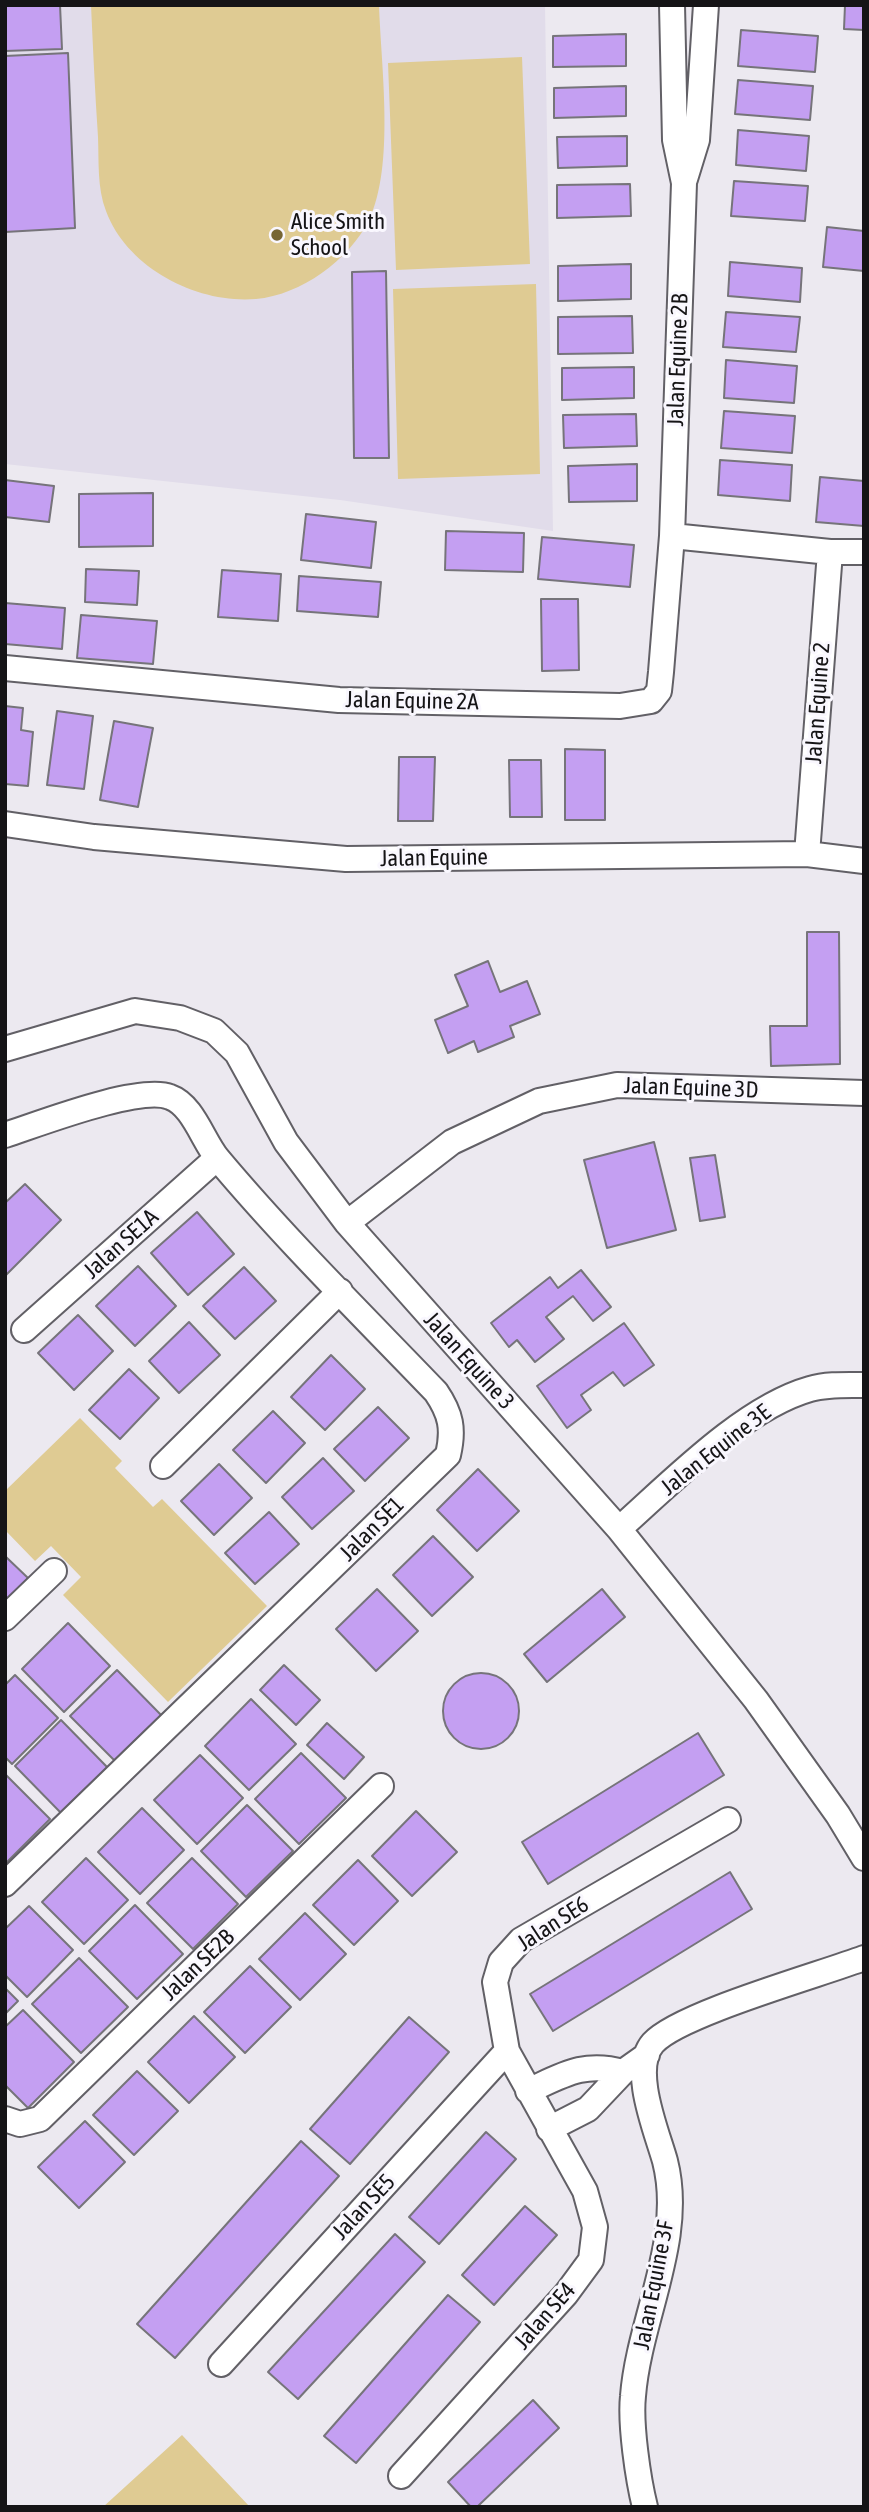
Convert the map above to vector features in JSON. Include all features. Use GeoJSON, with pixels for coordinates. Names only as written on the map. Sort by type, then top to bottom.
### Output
{"type":"FeatureCollection","features":[{"type":"Feature","properties":{"kind":"street","name":"Jalan Equine 2B"},"geometry":{"type":"LineString","coordinates":[[671,536],[684,183],[675,140],[672,5]]}},
{"type":"Feature","properties":{"kind":"street","name":"Jalan Equine 2B"},"geometry":{"type":"LineString","coordinates":[[684,183],[697,140],[706,5]]}},
{"type":"Feature","properties":{"kind":"street"},"geometry":{"type":"LineString","coordinates":[[671,536],[830,552],[864,552]]}},
{"type":"Feature","properties":{"kind":"street","name":"Jalan Equine 2A"},"geometry":{"type":"LineString","coordinates":[[5,668],[339,700],[639,704],[651,701],[659,691],[671,536]]}},
{"type":"Feature","properties":{"kind":"street","name":"Jalan Equine 2"},"geometry":{"type":"LineString","coordinates":[[807,854],[830,552]]}},
{"type":"Feature","properties":{"kind":"street","name":"Jalan Equine"},"geometry":{"type":"LineString","coordinates":[[5,824],[94,837],[346,859],[807,854],[864,860]]}},
{"type":"Feature","properties":{"kind":"street","name":"Jalan Equine 3"},"geometry":{"type":"LineString","coordinates":[[5,1049],[135,1011],[180,1018],[214,1031],[236,1053],[286,1142],[347,1223],[620,1529],[756,1700],[838,1815],[864,1858]]}},
{"type":"Feature","properties":{"kind":"street","name":"Jalan Equine 3D"},"geometry":{"type":"LineString","coordinates":[[347,1223],[452,1142],[539,1101],[617,1085],[864,1093]]}},
{"type":"Feature","properties":{"kind":"street","name":"Jalan SE1"},"geometry":{"type":"LineString","coordinates":[[5,1135],[101,1104],[159,1094],[172,1097],[185,1108],[212,1151],[436,1392],[449,1411],[453,1434],[448,1455],[5,1884]]}},
{"type":"Feature","properties":{"kind":"street","name":"Jalan SE1A"},"geometry":{"type":"LineString","coordinates":[[24,1330],[212,1151]]}},
{"type":"Feature","properties":{"kind":"street"},"geometry":{"type":"LineString","coordinates":[[163,1466],[340,1291]]}},
{"type":"Feature","properties":{"kind":"street","name":"Jalan Equine 3E"},"geometry":{"type":"LineString","coordinates":[[620,1529],[704,1454],[771,1405],[811,1388],[864,1385]]}},
{"type":"Feature","properties":{"kind":"street"},"geometry":{"type":"LineString","coordinates":[[5,1618],[54,1571]]}},
{"type":"Feature","properties":{"kind":"street","name":"Jalan SE2B"},"geometry":{"type":"LineString","coordinates":[[5,2119],[20,2124],[40,2119],[382,1786]]}},
{"type":"Feature","properties":{"kind":"street","name":"Jalan SE6"},"geometry":{"type":"LineString","coordinates":[[549,2129],[507,2051],[495,1982],[500,1962],[521,1940],[728,1820]]}},
{"type":"Feature","properties":{"kind":"street"},"geometry":{"type":"LineString","coordinates":[[549,2129],[588,2109],[623,2071],[647,2055],[651,2045],[687,2021],[864,1958]]}},
{"type":"Feature","properties":{"kind":"street","name":"Jalan SE5"},"geometry":{"type":"LineString","coordinates":[[221,2364],[507,2051]]}},
{"type":"Feature","properties":{"kind":"street","name":"Jalan Equine 3F"},"geometry":{"type":"LineString","coordinates":[[645,2507],[632,2397],[668,2232],[667,2169],[645,2091],[643,2074],[647,2055]]}},
{"type":"Feature","properties":{"kind":"street"},"geometry":{"type":"LineString","coordinates":[[528,2091],[589,2067],[602,2066],[623,2071]]}},
{"type":"Feature","properties":{"kind":"street","name":"Jalan SE4"},"geometry":{"type":"LineString","coordinates":[[401,2476],[566,2294],[591,2260],[595,2227],[584,2191],[549,2129]]}},
{"type":"Feature","properties":{"kind":"shaded area","name":"Alice Smith School"},"geometry":{"type":"Polygon","coordinates":[[[5,5],[545,5],[553,531],[340,500],[5,464],[5,5]]]}},
{"type":"Feature","properties":{"kind":"shaded area"},"geometry":{"type":"Polygon","coordinates":[[[91,5],[379,5],[384,86],[382,172],[369,220],[349,249],[336,262],[306,283],[290,291],[256,299],[233,299],[188,288],[147,265],[130,250],[116,231],[101,193],[91,5]]]}},
{"type":"Feature","properties":{"kind":"shaded area"},"geometry":{"type":"Polygon","coordinates":[[[522,57],[530,264],[396,270],[388,63],[522,57]]]}},
{"type":"Feature","properties":{"kind":"shaded area"},"geometry":{"type":"Polygon","coordinates":[[[536,284],[540,474],[398,479],[393,289],[536,284]]]}},
{"type":"Feature","properties":{"kind":"shaded area"},"geometry":{"type":"Polygon","coordinates":[[[80,1418],[122,1461],[115,1468],[153,1507],[162,1499],[267,1606],[168,1702],[63,1595],[81,1577],[51,1546],[35,1561],[5,1530],[5,1491],[80,1418]]]}},
{"type":"Feature","properties":{"kind":"shaded area"},"geometry":{"type":"Polygon","coordinates":[[[182,2435],[250,2507],[103,2507],[182,2435]]]}},
{"type":"Feature","properties":{"kind":"building"},"geometry":{"type":"Polygon","coordinates":[[[5,5],[60,5],[62,49],[5,51],[5,5]]]}},
{"type":"Feature","properties":{"kind":"building"},"geometry":{"type":"Polygon","coordinates":[[[845,5],[864,5],[864,30],[844,29],[845,5]]]}},
{"type":"Feature","properties":{"kind":"building"},"geometry":{"type":"Polygon","coordinates":[[[741,30],[818,36],[815,72],[738,66],[741,30]]]}},
{"type":"Feature","properties":{"kind":"building"},"geometry":{"type":"Polygon","coordinates":[[[626,34],[626,66],[553,67],[553,36],[626,34]]]}},
{"type":"Feature","properties":{"kind":"building"},"geometry":{"type":"Polygon","coordinates":[[[68,53],[75,228],[5,232],[5,56],[68,53]]]}},
{"type":"Feature","properties":{"kind":"building"},"geometry":{"type":"Polygon","coordinates":[[[738,80],[813,86],[810,120],[735,114],[738,80]]]}},
{"type":"Feature","properties":{"kind":"building"},"geometry":{"type":"Polygon","coordinates":[[[626,86],[626,116],[554,118],[554,88],[626,86]]]}},
{"type":"Feature","properties":{"kind":"building"},"geometry":{"type":"Polygon","coordinates":[[[738,130],[809,136],[806,171],[736,165],[738,130]]]}},
{"type":"Feature","properties":{"kind":"building"},"geometry":{"type":"Polygon","coordinates":[[[627,136],[627,166],[558,168],[557,137],[627,136]]]}},
{"type":"Feature","properties":{"kind":"building"},"geometry":{"type":"Polygon","coordinates":[[[734,181],[808,186],[805,221],[731,216],[734,181]]]}},
{"type":"Feature","properties":{"kind":"building"},"geometry":{"type":"Polygon","coordinates":[[[630,184],[631,216],[557,218],[557,185],[630,184]]]}},
{"type":"Feature","properties":{"kind":"building"},"geometry":{"type":"Polygon","coordinates":[[[827,227],[864,231],[864,271],[823,267],[827,227]]]}},
{"type":"Feature","properties":{"kind":"building"},"geometry":{"type":"Polygon","coordinates":[[[730,262],[802,268],[800,302],[728,296],[730,262]]]}},
{"type":"Feature","properties":{"kind":"building"},"geometry":{"type":"Polygon","coordinates":[[[631,264],[631,299],[558,301],[558,266],[631,264]]]}},
{"type":"Feature","properties":{"kind":"building"},"geometry":{"type":"Polygon","coordinates":[[[386,271],[389,458],[354,458],[352,272],[386,271]]]}},
{"type":"Feature","properties":{"kind":"building"},"geometry":{"type":"Polygon","coordinates":[[[726,312],[800,317],[796,352],[723,347],[726,312]]]}},
{"type":"Feature","properties":{"kind":"building"},"geometry":{"type":"Polygon","coordinates":[[[632,316],[633,353],[558,354],[558,317],[632,316]]]}},
{"type":"Feature","properties":{"kind":"building"},"geometry":{"type":"Polygon","coordinates":[[[726,360],[797,366],[794,403],[724,398],[726,360]]]}},
{"type":"Feature","properties":{"kind":"building"},"geometry":{"type":"Polygon","coordinates":[[[634,367],[634,398],[562,400],[562,368],[634,367]]]}},
{"type":"Feature","properties":{"kind":"building"},"geometry":{"type":"Polygon","coordinates":[[[724,411],[795,416],[792,453],[721,448],[724,411]]]}},
{"type":"Feature","properties":{"kind":"building"},"geometry":{"type":"Polygon","coordinates":[[[636,414],[637,446],[564,448],[563,415],[636,414]]]}},
{"type":"Feature","properties":{"kind":"building"},"geometry":{"type":"Polygon","coordinates":[[[720,460],[792,465],[790,501],[718,495],[720,460]]]}},
{"type":"Feature","properties":{"kind":"building"},"geometry":{"type":"Polygon","coordinates":[[[637,464],[637,501],[569,502],[568,466],[637,464]]]}},
{"type":"Feature","properties":{"kind":"building"},"geometry":{"type":"Polygon","coordinates":[[[820,477],[864,481],[864,526],[816,522],[820,477]]]}},
{"type":"Feature","properties":{"kind":"building"},"geometry":{"type":"Polygon","coordinates":[[[5,480],[54,486],[49,522],[5,517],[5,480]]]}},
{"type":"Feature","properties":{"kind":"building"},"geometry":{"type":"Polygon","coordinates":[[[153,493],[153,546],[79,547],[79,494],[153,493]]]}},
{"type":"Feature","properties":{"kind":"building"},"geometry":{"type":"Polygon","coordinates":[[[306,514],[376,522],[371,568],[301,560],[306,514]]]}},
{"type":"Feature","properties":{"kind":"building"},"geometry":{"type":"Polygon","coordinates":[[[446,531],[524,533],[523,572],[445,570],[446,531]]]}},
{"type":"Feature","properties":{"kind":"building"},"geometry":{"type":"Polygon","coordinates":[[[542,537],[634,545],[630,587],[538,579],[542,537]]]}},
{"type":"Feature","properties":{"kind":"building"},"geometry":{"type":"Polygon","coordinates":[[[86,569],[139,571],[137,605],[85,602],[86,569]]]}},
{"type":"Feature","properties":{"kind":"building"},"geometry":{"type":"Polygon","coordinates":[[[222,570],[281,574],[278,621],[218,617],[222,570]]]}},
{"type":"Feature","properties":{"kind":"building"},"geometry":{"type":"Polygon","coordinates":[[[299,576],[381,582],[378,617],[297,611],[299,576]]]}},
{"type":"Feature","properties":{"kind":"building"},"geometry":{"type":"Polygon","coordinates":[[[541,599],[578,599],[579,670],[542,671],[541,599]]]}},
{"type":"Feature","properties":{"kind":"building"},"geometry":{"type":"Polygon","coordinates":[[[5,603],[65,608],[62,649],[5,644],[5,603]]]}},
{"type":"Feature","properties":{"kind":"building"},"geometry":{"type":"Polygon","coordinates":[[[81,615],[157,621],[153,664],[77,658],[81,615]]]}},
{"type":"Feature","properties":{"kind":"building"},"geometry":{"type":"Polygon","coordinates":[[[5,706],[23,708],[21,730],[33,732],[28,786],[5,784],[5,706]]]}},
{"type":"Feature","properties":{"kind":"building"},"geometry":{"type":"Polygon","coordinates":[[[57,711],[93,716],[84,789],[47,785],[57,711]]]}},
{"type":"Feature","properties":{"kind":"building"},"geometry":{"type":"Polygon","coordinates":[[[114,721],[153,728],[138,807],[100,800],[114,721]]]}},
{"type":"Feature","properties":{"kind":"building"},"geometry":{"type":"Polygon","coordinates":[[[565,749],[605,750],[605,820],[565,820],[565,749]]]}},
{"type":"Feature","properties":{"kind":"building"},"geometry":{"type":"Polygon","coordinates":[[[399,757],[435,757],[433,821],[398,821],[399,757]]]}},
{"type":"Feature","properties":{"kind":"building"},"geometry":{"type":"Polygon","coordinates":[[[509,760],[541,760],[542,817],[510,817],[509,760]]]}},
{"type":"Feature","properties":{"kind":"building"},"geometry":{"type":"Polygon","coordinates":[[[807,932],[839,932],[840,1064],[771,1066],[770,1026],[807,1026],[807,932]]]}},
{"type":"Feature","properties":{"kind":"building"},"geometry":{"type":"Polygon","coordinates":[[[488,961],[500,992],[527,981],[540,1014],[510,1026],[514,1037],[478,1052],[474,1041],[448,1053],[435,1020],[468,1006],[455,975],[488,961]]]}},
{"type":"Feature","properties":{"kind":"building"},"geometry":{"type":"Polygon","coordinates":[[[654,1142],[676,1230],[607,1248],[584,1160],[654,1142]]]}},
{"type":"Feature","properties":{"kind":"building"},"geometry":{"type":"Polygon","coordinates":[[[715,1155],[725,1217],[700,1221],[690,1158],[715,1155]]]}},
{"type":"Feature","properties":{"kind":"building"},"geometry":{"type":"Polygon","coordinates":[[[25,1184],[61,1220],[5,1276],[5,1203],[25,1184]]]}},
{"type":"Feature","properties":{"kind":"building"},"geometry":{"type":"Polygon","coordinates":[[[197,1212],[234,1254],[188,1295],[151,1253],[197,1212]]]}},
{"type":"Feature","properties":{"kind":"building"},"geometry":{"type":"Polygon","coordinates":[[[138,1266],[176,1306],[135,1346],[96,1306],[138,1266]]]}},
{"type":"Feature","properties":{"kind":"building"},"geometry":{"type":"Polygon","coordinates":[[[244,1267],[276,1301],[235,1339],[203,1306],[244,1267]]]}},
{"type":"Feature","properties":{"kind":"building"},"geometry":{"type":"Polygon","coordinates":[[[581,1270],[611,1307],[593,1321],[573,1296],[546,1317],[564,1339],[535,1362],[517,1340],[509,1347],[491,1323],[550,1277],[558,1288],[581,1270]]]}},
{"type":"Feature","properties":{"kind":"building"},"geometry":{"type":"Polygon","coordinates":[[[78,1315],[113,1351],[74,1390],[38,1353],[78,1315]]]}},
{"type":"Feature","properties":{"kind":"building"},"geometry":{"type":"Polygon","coordinates":[[[189,1322],[220,1355],[179,1393],[149,1361],[189,1322]]]}},
{"type":"Feature","properties":{"kind":"building"},"geometry":{"type":"Polygon","coordinates":[[[624,1323],[654,1365],[624,1386],[613,1372],[581,1395],[591,1410],[567,1428],[537,1386],[624,1323]]]}},
{"type":"Feature","properties":{"kind":"building"},"geometry":{"type":"Polygon","coordinates":[[[331,1355],[365,1389],[325,1430],[291,1397],[331,1355]]]}},
{"type":"Feature","properties":{"kind":"building"},"geometry":{"type":"Polygon","coordinates":[[[129,1369],[159,1398],[120,1439],[89,1410],[129,1369]]]}},
{"type":"Feature","properties":{"kind":"building"},"geometry":{"type":"Polygon","coordinates":[[[378,1407],[409,1438],[365,1481],[334,1449],[378,1407]]]}},
{"type":"Feature","properties":{"kind":"building"},"geometry":{"type":"Polygon","coordinates":[[[273,1411],[305,1443],[266,1483],[233,1450],[273,1411]]]}},
{"type":"Feature","properties":{"kind":"building"},"geometry":{"type":"Polygon","coordinates":[[[323,1458],[354,1491],[312,1529],[282,1497],[323,1458]]]}},
{"type":"Feature","properties":{"kind":"building"},"geometry":{"type":"Polygon","coordinates":[[[219,1464],[252,1498],[214,1535],[181,1501],[219,1464]]]}},
{"type":"Feature","properties":{"kind":"building"},"geometry":{"type":"Polygon","coordinates":[[[478,1469],[519,1511],[477,1551],[437,1510],[478,1469]]]}},
{"type":"Feature","properties":{"kind":"building"},"geometry":{"type":"Polygon","coordinates":[[[269,1512],[299,1544],[255,1584],[225,1553],[269,1512]]]}},
{"type":"Feature","properties":{"kind":"building"},"geometry":{"type":"Polygon","coordinates":[[[433,1536],[473,1577],[432,1616],[393,1575],[433,1536]]]}},
{"type":"Feature","properties":{"kind":"building"},"geometry":{"type":"Polygon","coordinates":[[[5,1556],[28,1578],[5,1601],[5,1556]]]}},
{"type":"Feature","properties":{"kind":"building"},"geometry":{"type":"Polygon","coordinates":[[[377,1589],[418,1631],[376,1671],[336,1629],[377,1589]]]}},
{"type":"Feature","properties":{"kind":"building"},"geometry":{"type":"Polygon","coordinates":[[[602,1589],[625,1617],[547,1682],[524,1654],[602,1589]]]}},
{"type":"Feature","properties":{"kind":"building"},"geometry":{"type":"Polygon","coordinates":[[[68,1623],[110,1666],[64,1712],[22,1669],[68,1623]]]}},
{"type":"Feature","properties":{"kind":"building"},"geometry":{"type":"Polygon","coordinates":[[[284,1665],[320,1700],[296,1725],[260,1690],[284,1665]]]}},
{"type":"Feature","properties":{"kind":"building"},"geometry":{"type":"Polygon","coordinates":[[[117,1670],[163,1717],[117,1763],[70,1716],[117,1670]]]}},
{"type":"Feature","properties":{"kind":"building"},"geometry":{"type":"Polygon","coordinates":[[[481,1673],[495,1676],[508,1684],[516,1697],[519,1711],[516,1725],[508,1738],[495,1746],[481,1749],[467,1746],[454,1738],[446,1725],[443,1711],[446,1697],[454,1684],[467,1676],[481,1673]]]}},
{"type":"Feature","properties":{"kind":"building"},"geometry":{"type":"Polygon","coordinates":[[[15,1675],[58,1718],[12,1764],[5,1757],[5,1685],[15,1675]]]}},
{"type":"Feature","properties":{"kind":"building"},"geometry":{"type":"Polygon","coordinates":[[[251,1699],[296,1744],[249,1790],[205,1746],[251,1699]]]}},
{"type":"Feature","properties":{"kind":"building"},"geometry":{"type":"Polygon","coordinates":[[[61,1720],[108,1768],[62,1814],[15,1766],[61,1720]]]}},
{"type":"Feature","properties":{"kind":"building"},"geometry":{"type":"Polygon","coordinates":[[[327,1723],[364,1757],[344,1779],[307,1745],[327,1723]]]}},
{"type":"Feature","properties":{"kind":"building"},"geometry":{"type":"Polygon","coordinates":[[[698,1733],[724,1775],[548,1884],[522,1842],[698,1733]]]}},
{"type":"Feature","properties":{"kind":"building"},"geometry":{"type":"Polygon","coordinates":[[[301,1753],[346,1798],[299,1844],[255,1799],[301,1753]]]}},
{"type":"Feature","properties":{"kind":"building"},"geometry":{"type":"Polygon","coordinates":[[[200,1755],[243,1798],[197,1844],[154,1800],[200,1755]]]}},
{"type":"Feature","properties":{"kind":"building"},"geometry":{"type":"Polygon","coordinates":[[[5,1774],[50,1819],[5,1864],[5,1774]]]}},
{"type":"Feature","properties":{"kind":"building"},"geometry":{"type":"Polygon","coordinates":[[[247,1805],[293,1851],[246,1897],[201,1851],[247,1805]]]}},
{"type":"Feature","properties":{"kind":"building"},"geometry":{"type":"Polygon","coordinates":[[[142,1808],[184,1850],[140,1894],[98,1852],[142,1808]]]}},
{"type":"Feature","properties":{"kind":"building"},"geometry":{"type":"Polygon","coordinates":[[[416,1811],[457,1852],[412,1896],[372,1856],[416,1811]]]}},
{"type":"Feature","properties":{"kind":"building"},"geometry":{"type":"Polygon","coordinates":[[[86,1858],[128,1900],[84,1944],[42,1902],[86,1858]]]}},
{"type":"Feature","properties":{"kind":"building"},"geometry":{"type":"Polygon","coordinates":[[[192,1858],[238,1904],[193,1949],[147,1903],[192,1858]]]}},
{"type":"Feature","properties":{"kind":"building"},"geometry":{"type":"Polygon","coordinates":[[[358,1860],[398,1901],[354,1945],[313,1905],[358,1860]]]}},
{"type":"Feature","properties":{"kind":"building"},"geometry":{"type":"Polygon","coordinates":[[[730,1872],[752,1909],[553,2031],[530,1994],[730,1872]]]}},
{"type":"Feature","properties":{"kind":"building"},"geometry":{"type":"Polygon","coordinates":[[[135,1905],[183,1954],[137,1999],[89,1951],[135,1905]]]}},
{"type":"Feature","properties":{"kind":"building"},"geometry":{"type":"Polygon","coordinates":[[[29,1906],[73,1950],[27,1997],[5,1975],[5,1929],[29,1906]]]}},
{"type":"Feature","properties":{"kind":"building"},"geometry":{"type":"Polygon","coordinates":[[[305,1913],[346,1954],[300,2000],[259,1959],[305,1913]]]}},
{"type":"Feature","properties":{"kind":"building"},"geometry":{"type":"Polygon","coordinates":[[[79,1958],[128,2007],[81,2053],[32,2004],[79,1958]]]}},
{"type":"Feature","properties":{"kind":"building"},"geometry":{"type":"Polygon","coordinates":[[[250,1966],[291,2007],[245,2053],[204,2012],[250,1966]]]}},
{"type":"Feature","properties":{"kind":"building"},"geometry":{"type":"Polygon","coordinates":[[[5,1988],[18,2001],[5,2014],[5,1988]]]}},
{"type":"Feature","properties":{"kind":"building"},"geometry":{"type":"Polygon","coordinates":[[[23,2010],[74,2062],[28,2108],[5,2085],[5,2027],[23,2010]]]}},
{"type":"Feature","properties":{"kind":"building"},"geometry":{"type":"Polygon","coordinates":[[[194,2016],[235,2057],[189,2103],[148,2062],[194,2016]]]}},
{"type":"Feature","properties":{"kind":"building"},"geometry":{"type":"Polygon","coordinates":[[[409,2017],[449,2052],[350,2164],[310,2129],[409,2017]]]}},
{"type":"Feature","properties":{"kind":"building"},"geometry":{"type":"Polygon","coordinates":[[[137,2071],[178,2111],[134,2155],[93,2115],[137,2071]]]}},
{"type":"Feature","properties":{"kind":"building"},"geometry":{"type":"Polygon","coordinates":[[[85,2121],[125,2162],[79,2208],[38,2167],[85,2121]]]}},
{"type":"Feature","properties":{"kind":"building"},"geometry":{"type":"Polygon","coordinates":[[[486,2132],[516,2159],[439,2244],[409,2217],[486,2132]]]}},
{"type":"Feature","properties":{"kind":"building"},"geometry":{"type":"Polygon","coordinates":[[[301,2141],[339,2176],[175,2358],[137,2324],[301,2141]]]}},
{"type":"Feature","properties":{"kind":"building"},"geometry":{"type":"Polygon","coordinates":[[[525,2206],[557,2235],[494,2305],[462,2275],[525,2206]]]}},
{"type":"Feature","properties":{"kind":"building"},"geometry":{"type":"Polygon","coordinates":[[[395,2234],[425,2262],[298,2399],[268,2372],[395,2234]]]}},
{"type":"Feature","properties":{"kind":"building"},"geometry":{"type":"Polygon","coordinates":[[[448,2295],[480,2322],[356,2463],[324,2436],[448,2295]]]}},
{"type":"Feature","properties":{"kind":"building"},"geometry":{"type":"Polygon","coordinates":[[[533,2400],[559,2428],[477,2507],[471,2507],[448,2482],[533,2400]]]}},
{"type":"Feature","properties":{"kind":"place","name":"Alice Smith School"},"geometry":{"type":"Point","coordinates":[277,235]}}]}
